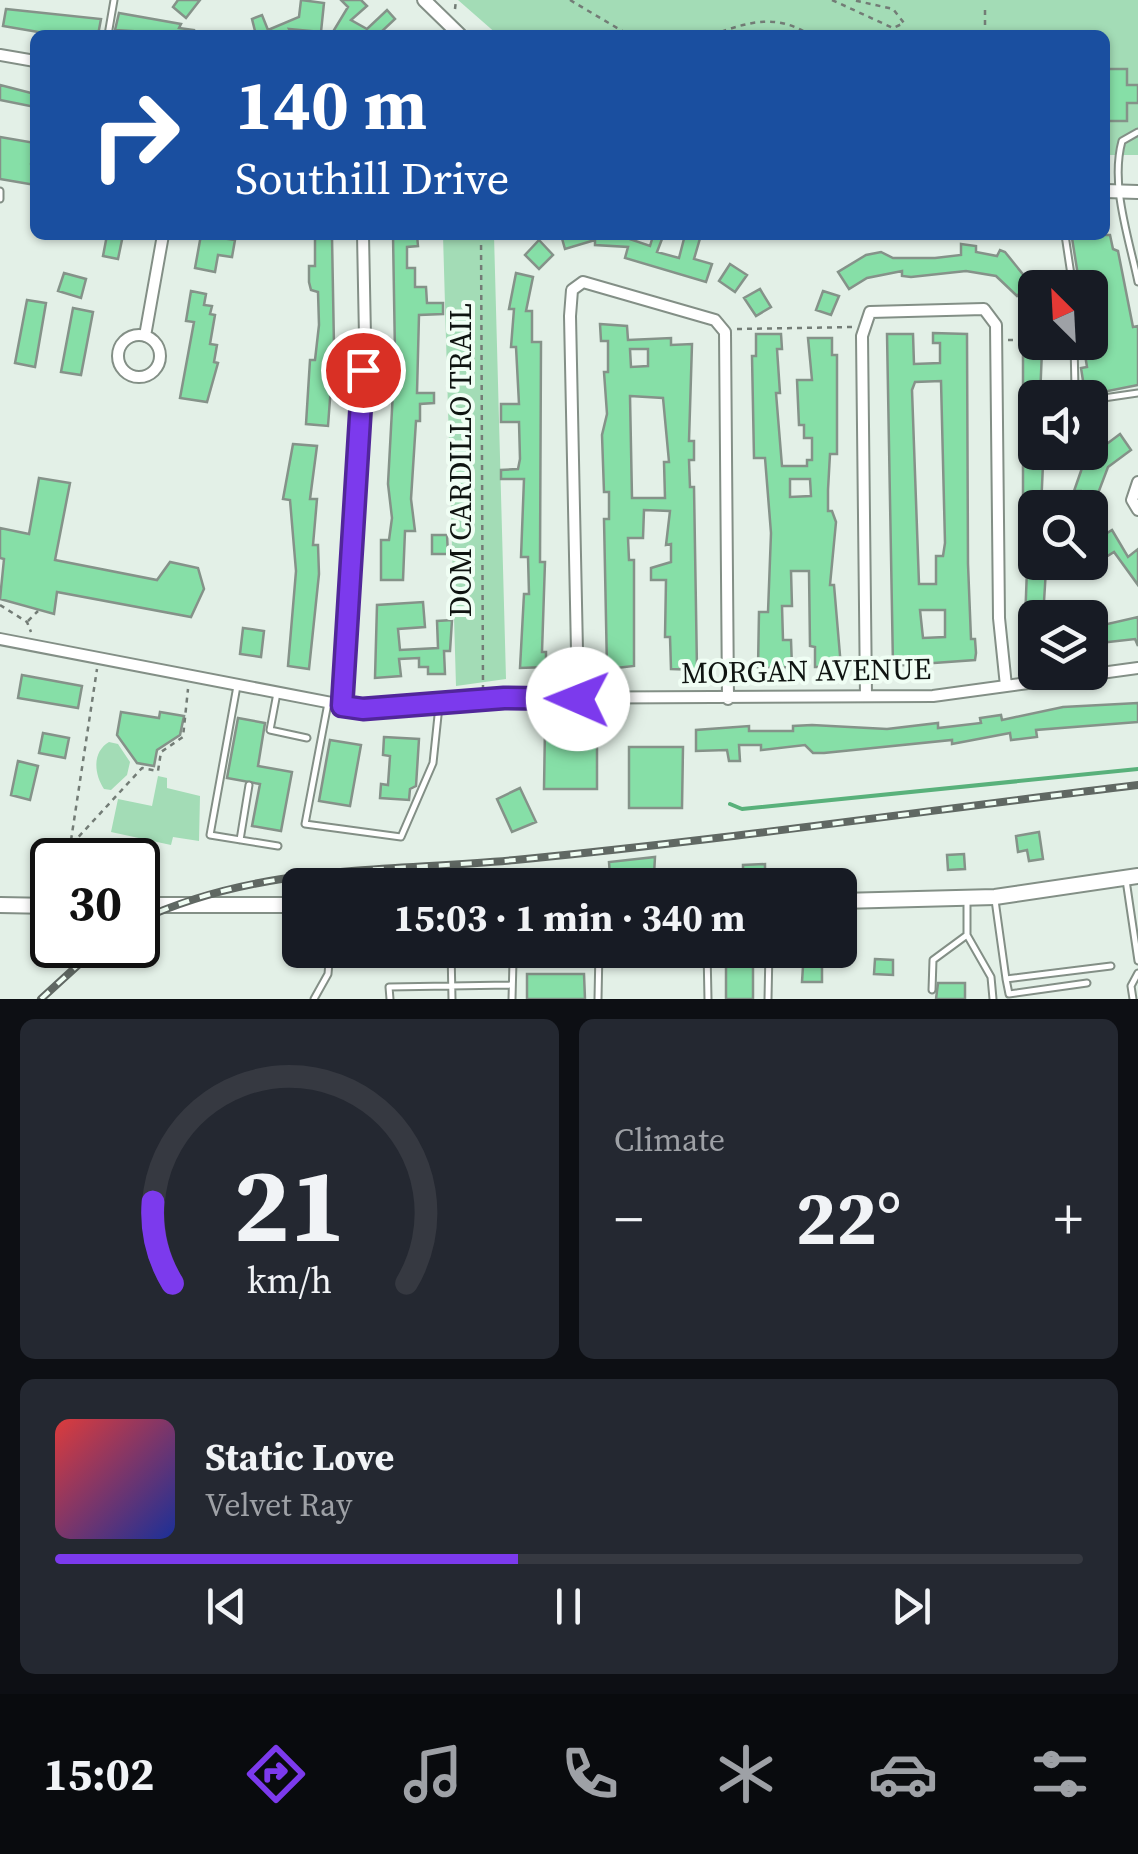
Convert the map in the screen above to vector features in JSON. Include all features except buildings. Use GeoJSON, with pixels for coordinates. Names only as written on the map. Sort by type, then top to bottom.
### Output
{"type":"FeatureCollection","features":[{"type":"Feature","properties":{"kind":"main road"},"geometry":{"type":"LineString","coordinates":[[857,902],[995,897],[1132,876]]}},
{"type":"Feature","properties":{"kind":"main road"},"geometry":{"type":"LineString","coordinates":[[0,905],[30,906]]}},
{"type":"Feature","properties":{"kind":"main road"},"geometry":{"type":"LineString","coordinates":[[160,905],[282,905]]}},
{"type":"Feature","properties":{"kind":"street"},"geometry":{"type":"LineString","coordinates":[[424,0],[455,30]]}},
{"type":"Feature","properties":{"kind":"street"},"geometry":{"type":"LineString","coordinates":[[0,54],[30,60]]}},
{"type":"Feature","properties":{"kind":"street"},"geometry":{"type":"LineString","coordinates":[[1112,192],[1138,192]]}},
{"type":"Feature","properties":{"kind":"street"},"geometry":{"type":"LineString","coordinates":[[145,336],[162,240]]}},
{"type":"Feature","properties":{"kind":"street"},"geometry":{"type":"LineString","coordinates":[[342,706],[365,337],[362,240]]}},
{"type":"Feature","properties":{"kind":"street"},"geometry":{"type":"LineString","coordinates":[[578,699],[572,290],[583,282],[715,320],[725,332],[728,699]]}},
{"type":"Feature","properties":{"kind":"street"},"geometry":{"type":"LineString","coordinates":[[866,696],[862,336],[870,312],[984,309],[996,324],[999,618],[1006,686]]}},
{"type":"Feature","properties":{"kind":"street"},"geometry":{"type":"LineString","coordinates":[[145,336],[156,344],[158,364],[148,374],[133,376],[124,370],[118,353],[131,337],[145,336]]}},
{"type":"Feature","properties":{"kind":"street"},"geometry":{"type":"LineString","coordinates":[[1138,482],[1132,492],[1138,510]]}},
{"type":"Feature","properties":{"kind":"street","name":"MORGAN AVENUE"},"geometry":{"type":"LineString","coordinates":[[0,639],[342,706],[504,698],[933,696],[1138,668]]}},
{"type":"Feature","properties":{"kind":"lane"},"geometry":{"type":"LineString","coordinates":[[109,30],[114,0]]}},
{"type":"Feature","properties":{"kind":"lane"},"geometry":{"type":"LineString","coordinates":[[1138,132],[1129,134],[1120,147],[1112,192],[1138,282]]}},
{"type":"Feature","properties":{"kind":"lane"},"geometry":{"type":"LineString","coordinates":[[0,191],[0,199]]}},
{"type":"Feature","properties":{"kind":"lane"},"geometry":{"type":"LineString","coordinates":[[1066,240],[1070,270]]}},
{"type":"Feature","properties":{"kind":"lane"},"geometry":{"type":"LineString","coordinates":[[1108,396],[1138,392]]}},
{"type":"Feature","properties":{"kind":"lane"},"geometry":{"type":"LineString","coordinates":[[237,686],[210,835],[278,846]]}},
{"type":"Feature","properties":{"kind":"lane"},"geometry":{"type":"LineString","coordinates":[[277,693],[270,730],[307,738]]}},
{"type":"Feature","properties":{"kind":"lane"},"geometry":{"type":"LineString","coordinates":[[328,704],[305,824],[401,837],[434,763],[439,703]]}},
{"type":"Feature","properties":{"kind":"lane"},"geometry":{"type":"LineString","coordinates":[[240,840],[249,785]]}},
{"type":"Feature","properties":{"kind":"lane"},"geometry":{"type":"LineString","coordinates":[[1132,876],[1138,961]]}},
{"type":"Feature","properties":{"kind":"lane"},"geometry":{"type":"LineString","coordinates":[[995,897],[1009,994],[1088,983]]}},
{"type":"Feature","properties":{"kind":"lane"},"geometry":{"type":"LineString","coordinates":[[966,899],[968,936],[990,976],[993,999]]}},
{"type":"Feature","properties":{"kind":"lane"},"geometry":{"type":"LineString","coordinates":[[932,990],[934,960],[968,936]]}},
{"type":"Feature","properties":{"kind":"lane"},"geometry":{"type":"LineString","coordinates":[[1006,978],[1110,966]]}},
{"type":"Feature","properties":{"kind":"lane"},"geometry":{"type":"LineString","coordinates":[[314,999],[328,968]]}},
{"type":"Feature","properties":{"kind":"lane"},"geometry":{"type":"LineString","coordinates":[[451,968],[452,999]]}},
{"type":"Feature","properties":{"kind":"lane"},"geometry":{"type":"LineString","coordinates":[[512,999],[513,968]]}},
{"type":"Feature","properties":{"kind":"lane"},"geometry":{"type":"LineString","coordinates":[[598,968],[598,999]]}},
{"type":"Feature","properties":{"kind":"lane"},"geometry":{"type":"LineString","coordinates":[[707,968],[708,999]]}},
{"type":"Feature","properties":{"kind":"lane"},"geometry":{"type":"LineString","coordinates":[[768,999],[769,968]]}},
{"type":"Feature","properties":{"kind":"lane"},"geometry":{"type":"LineString","coordinates":[[1133,999],[1131,986],[1138,972]]}},
{"type":"Feature","properties":{"kind":"lane"},"geometry":{"type":"LineString","coordinates":[[390,999],[389,987],[512,985]]}},
{"type":"Feature","properties":{"kind":"path"},"geometry":{"type":"LineString","coordinates":[[454,9],[456,0]]}},
{"type":"Feature","properties":{"kind":"path"},"geometry":{"type":"LineString","coordinates":[[570,0],[621,30]]}},
{"type":"Feature","properties":{"kind":"path"},"geometry":{"type":"LineString","coordinates":[[832,0],[892,28],[904,23],[894,8],[854,0]]}},
{"type":"Feature","properties":{"kind":"path"},"geometry":{"type":"LineString","coordinates":[[985,5],[985,30]]}},
{"type":"Feature","properties":{"kind":"path"},"geometry":{"type":"LineString","coordinates":[[726,30],[769,20],[800,30]]}},
{"type":"Feature","properties":{"kind":"path","name":"DOM CARDILLO TRAIL"},"geometry":{"type":"LineString","coordinates":[[481,240],[482,684]]}},
{"type":"Feature","properties":{"kind":"path"},"geometry":{"type":"LineString","coordinates":[[725,332],[866,326]]}},
{"type":"Feature","properties":{"kind":"path"},"geometry":{"type":"LineString","coordinates":[[996,340],[1018,340]]}},
{"type":"Feature","properties":{"kind":"path"},"geometry":{"type":"LineString","coordinates":[[0,604],[28,622]]}},
{"type":"Feature","properties":{"kind":"path"},"geometry":{"type":"LineString","coordinates":[[30,645],[28,622],[38,611]]}},
{"type":"Feature","properties":{"kind":"path"},"geometry":{"type":"LineString","coordinates":[[73,838],[96,672]]}},
{"type":"Feature","properties":{"kind":"path"},"geometry":{"type":"LineString","coordinates":[[78,838],[142,768],[158,771],[161,752],[183,737],[188,690]]}},
{"type":"Feature","properties":{"kind":"green space"},"geometry":{"type":"Polygon","coordinates":[[[458,0],[1138,0],[1138,155],[1110,155],[1110,30],[492,30],[458,0]]]}},
{"type":"Feature","properties":{"kind":"green space"},"geometry":{"type":"Polygon","coordinates":[[[443,240],[494,240],[506,679],[456,686],[443,240]]]}},
{"type":"Feature","properties":{"kind":"green space"},"geometry":{"type":"Polygon","coordinates":[[[109,742],[118,744],[130,762],[127,775],[111,790],[104,789],[96,764],[100,751],[109,742]]]}},
{"type":"Feature","properties":{"kind":"green space"},"geometry":{"type":"Polygon","coordinates":[[[158,776],[167,778],[167,788],[200,796],[199,841],[173,837],[171,845],[160,843],[160,838],[111,832],[118,799],[152,806],[158,776]]]}},
{"type":"Feature","properties":{"kind":"waterway"},"geometry":{"type":"LineString","coordinates":[[730,804],[742,809],[1138,769]]}},
{"type":"Feature","properties":{"kind":"railway"},"geometry":{"type":"LineString","coordinates":[[160,912],[230,889],[276,880],[593,852],[1138,785]]}},
{"type":"Feature","properties":{"kind":"railway"},"geometry":{"type":"LineString","coordinates":[[41,999],[75,968]]}},
{"type":"Feature","properties":{"kind":"route"},"geometry":{"type":"LineString","coordinates":[[363,370],[342,706],[363,709],[504,698],[578,699]]}}]}
